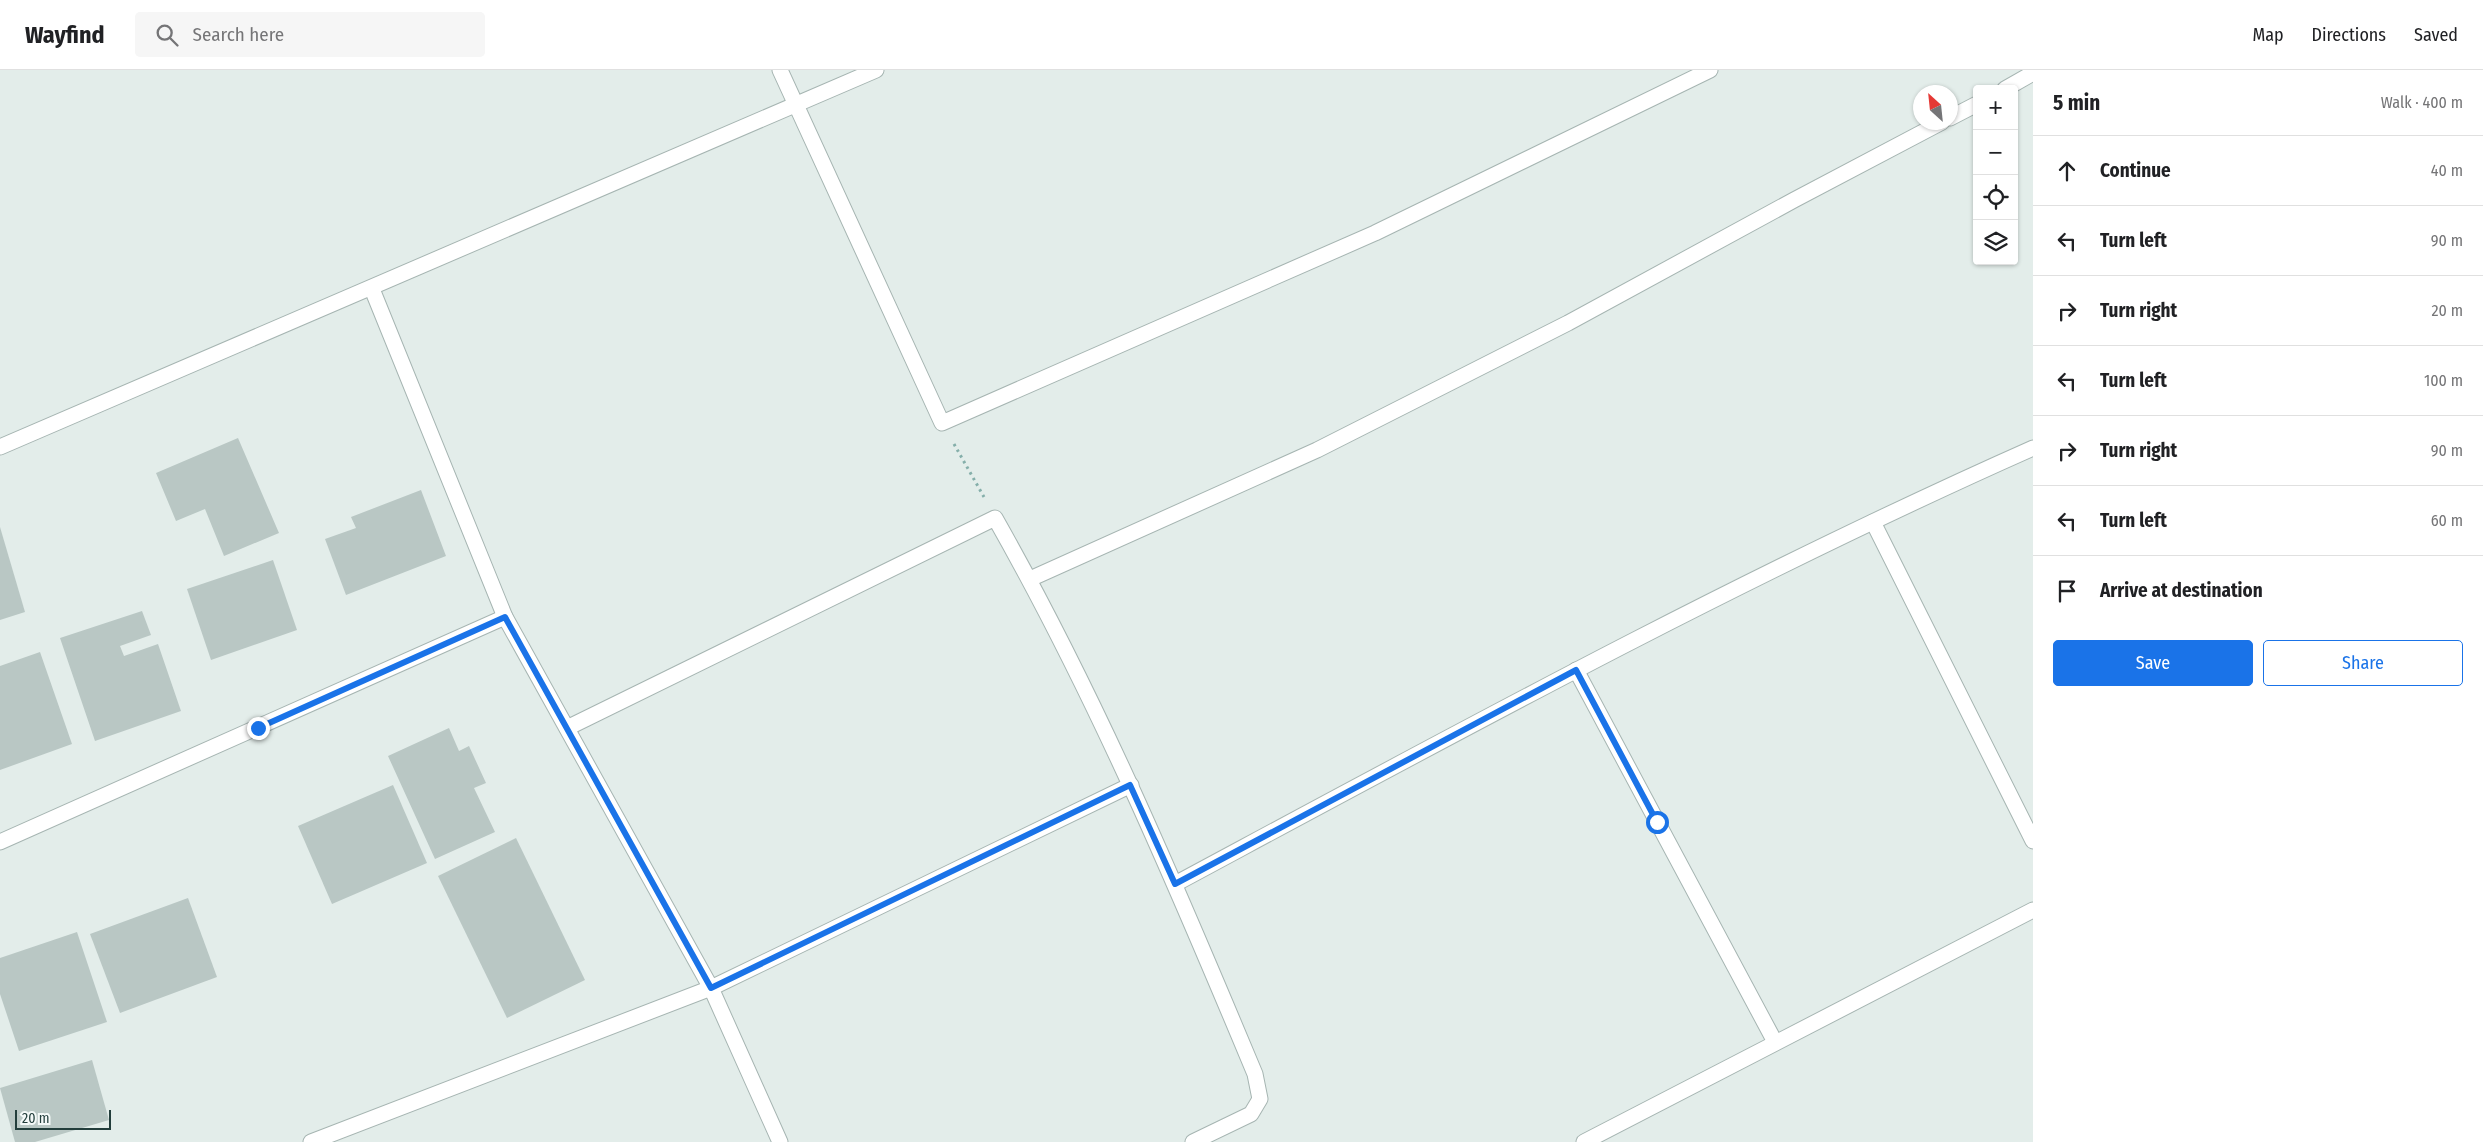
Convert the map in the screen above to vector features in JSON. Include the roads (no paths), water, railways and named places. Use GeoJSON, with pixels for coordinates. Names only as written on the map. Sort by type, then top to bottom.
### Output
{"type":"FeatureCollection","features":[{"type":"Feature","properties":{"kind":"street"},"geometry":{"type":"LineString","coordinates":[[780,70],[942,423],[1375,233],[1710,70]]}},
{"type":"Feature","properties":{"kind":"street"},"geometry":{"type":"LineString","coordinates":[[0,447],[372,289],[876,70]]}},
{"type":"Feature","properties":{"kind":"street"},"geometry":{"type":"LineString","coordinates":[[2012,85],[2033,74]]}},
{"type":"Feature","properties":{"kind":"street"},"geometry":{"type":"LineString","coordinates":[[1958,114],[1973,106]]}},
{"type":"Feature","properties":{"kind":"street"},"geometry":{"type":"LineString","coordinates":[[1030,579],[1317,450],[1568,323],[1927,130]]}},
{"type":"Feature","properties":{"kind":"street"},"geometry":{"type":"LineString","coordinates":[[372,289],[505,617],[711,988],[780,1142]]}},
{"type":"Feature","properties":{"kind":"street"},"geometry":{"type":"LineString","coordinates":[[1175,884],[1576,670],[1938,490],[2033,448]]}},
{"type":"Feature","properties":{"kind":"street"},"geometry":{"type":"LineString","coordinates":[[567,728],[995,518],[1030,579],[1130,785],[1175,884],[1256,1074],[1260,1099],[1251,1114],[1192,1142]]}},
{"type":"Feature","properties":{"kind":"street"},"geometry":{"type":"LineString","coordinates":[[1873,522],[2033,841]]}},
{"type":"Feature","properties":{"kind":"street"},"geometry":{"type":"LineString","coordinates":[[0,842],[505,617]]}},
{"type":"Feature","properties":{"kind":"street"},"geometry":{"type":"LineString","coordinates":[[1576,670],[1775,1042]]}},
{"type":"Feature","properties":{"kind":"street"},"geometry":{"type":"LineString","coordinates":[[311,1142],[711,988],[1130,785]]}},
{"type":"Feature","properties":{"kind":"street"},"geometry":{"type":"LineString","coordinates":[[1584,1142],[2033,910]]}}]}
